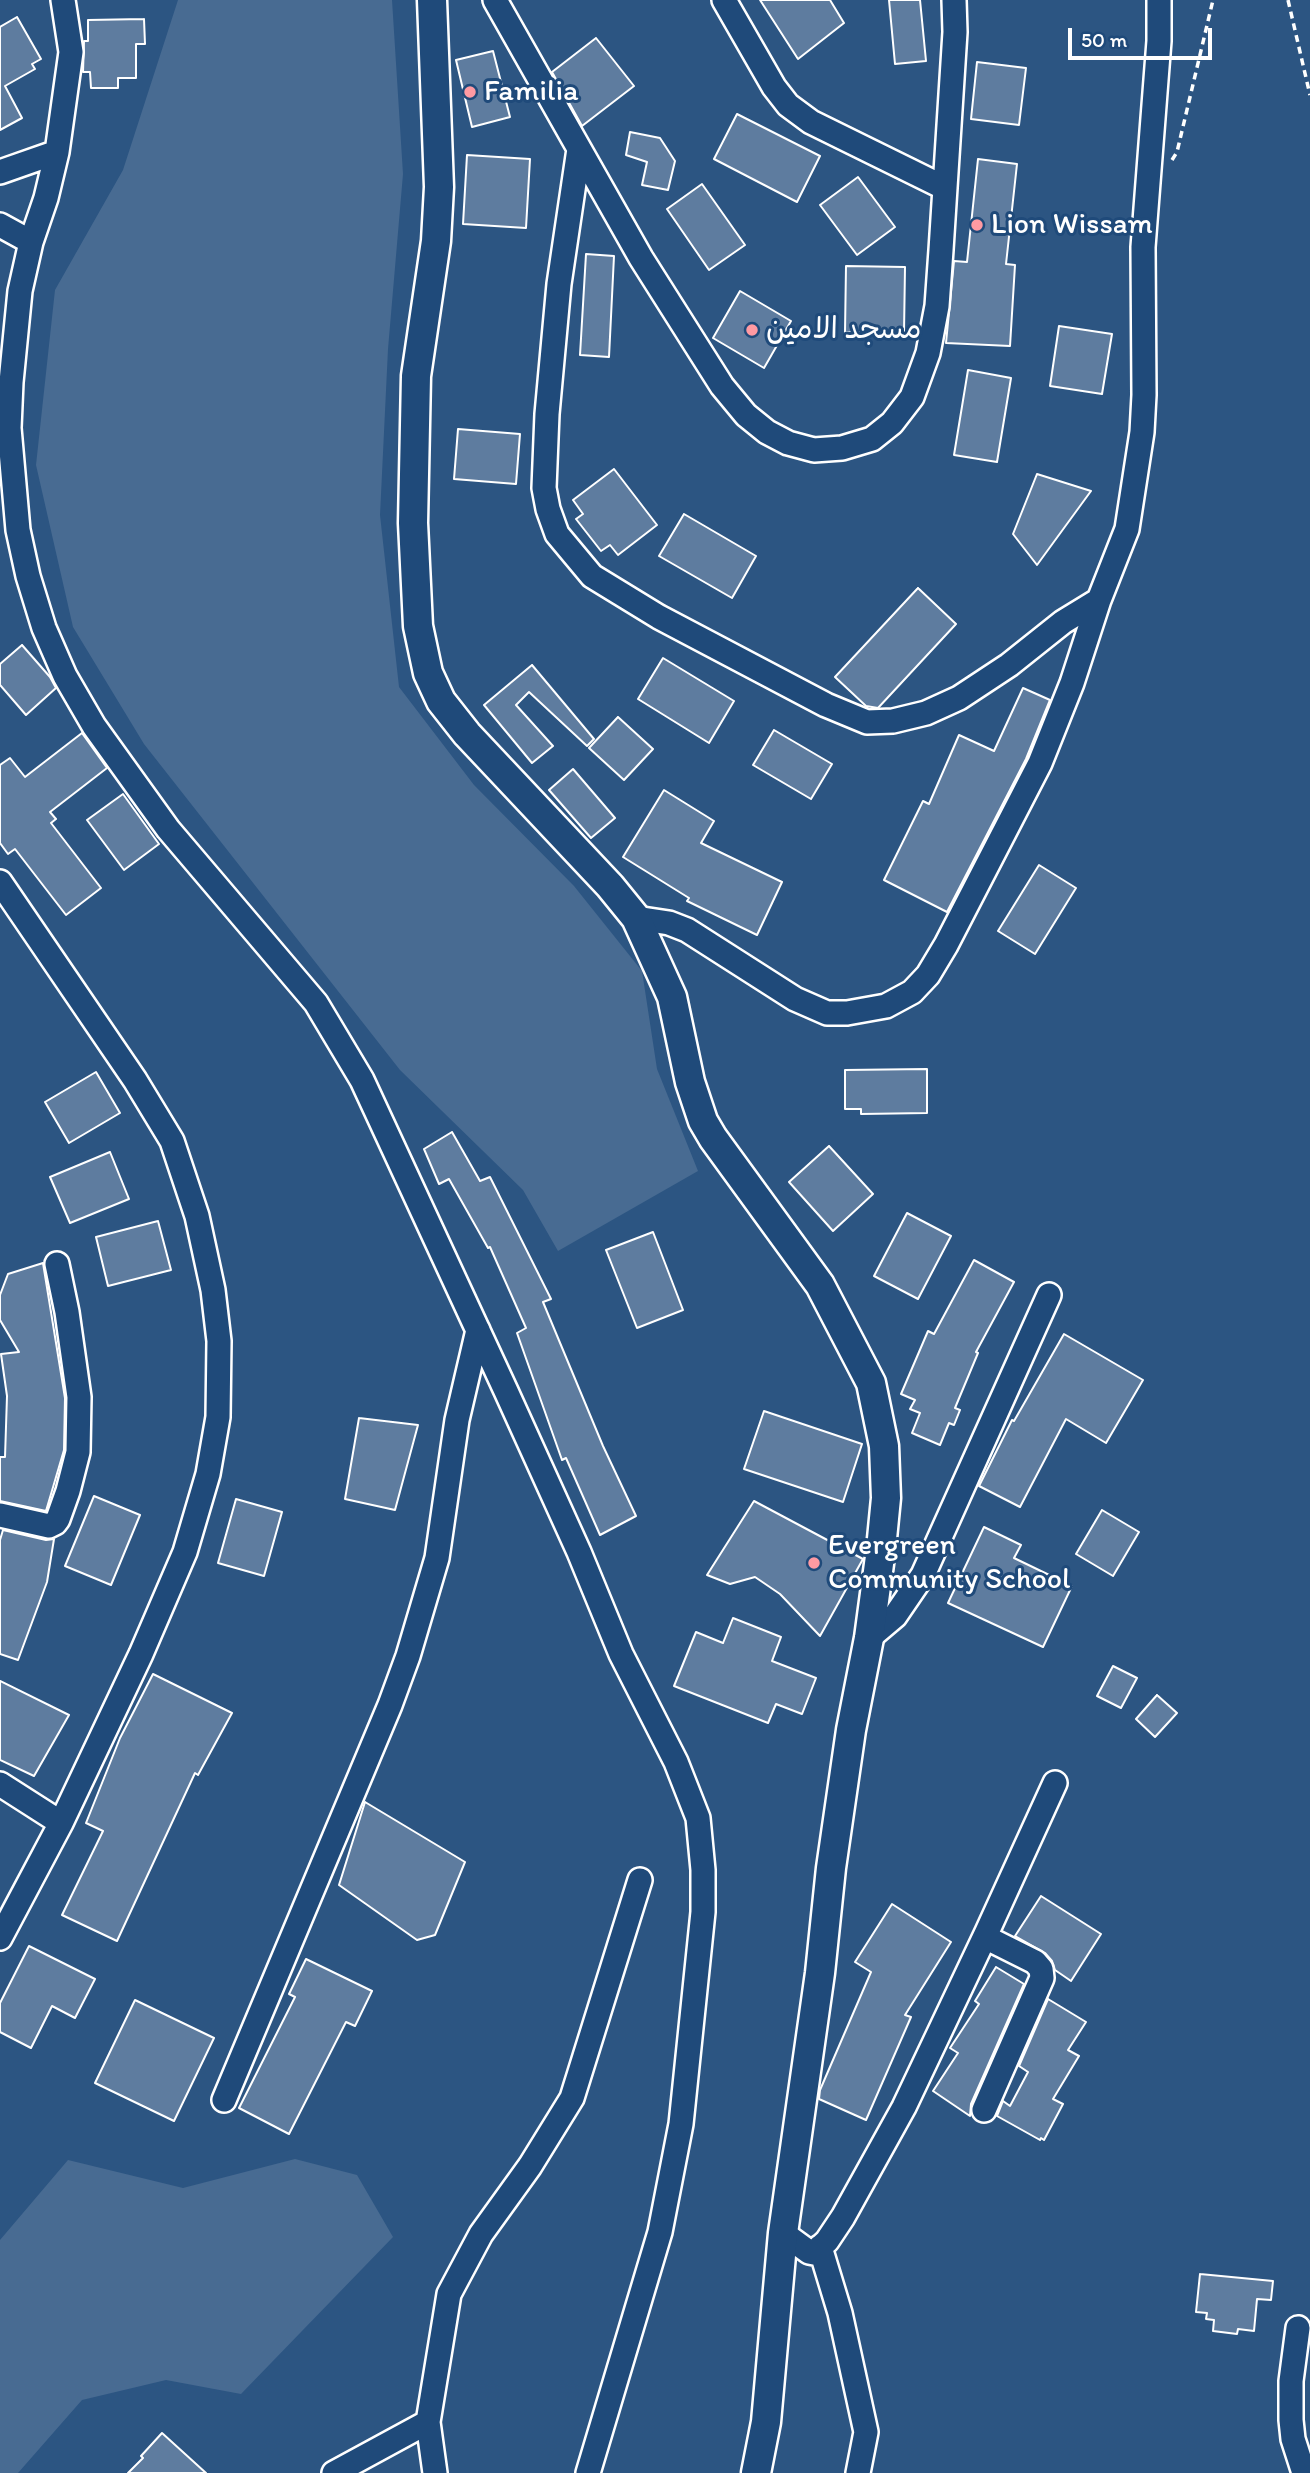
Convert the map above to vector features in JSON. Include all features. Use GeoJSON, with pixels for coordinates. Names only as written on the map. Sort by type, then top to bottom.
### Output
{"type":"FeatureCollection","features":[{"type":"Feature","properties":{"kind":"street"},"geometry":{"type":"LineString","coordinates":[[63,0],[71,52],[57,152],[46,198],[31,242],[16,328],[9,428],[18,530],[28,576],[44,628],[65,676],[88,716],[133,781],[168,829],[316,1003],[362,1080],[579,1552],[621,1654],[676,1762],[698,1818],[703,1912],[681,2124],[660,2232],[588,2473]]}},
{"type":"Feature","properties":{"kind":"street"},"geometry":{"type":"LineString","coordinates":[[432,0],[439,187],[436,241],[416,376],[413,523],[418,626],[428,673],[442,701],[467,734],[610,886],[636,918],[672,997],[690,1082],[703,1121],[820,1285],[871,1382],[884,1446],[886,1498],[869,1638],[851,1730],[833,1854],[820,1973],[783,2233],[766,2422],[756,2473]]}},
{"type":"Feature","properties":{"kind":"street"},"geometry":{"type":"LineString","coordinates":[[495,0],[641,258],[722,386],[746,415],[767,432],[788,443],[814,450],[842,448],[872,439],[892,423],[912,397],[928,353],[937,306],[946,188],[955,32],[954,0]]}},
{"type":"Feature","properties":{"kind":"street"},"geometry":{"type":"LineString","coordinates":[[724,0],[774,87],[788,105],[811,122],[946,188]]}},
{"type":"Feature","properties":{"kind":"street"},"geometry":{"type":"LineString","coordinates":[[636,918],[669,923],[687,930],[795,999],[827,1013],[847,1013],[886,1006],[912,992],[928,975],[946,945],[1040,763],[1072,683],[1099,600],[1127,528],[1142,432],[1143,247],[1159,41],[1159,0]]}},
{"type":"Feature","properties":{"kind":"street"},"geometry":{"type":"LineString","coordinates":[[579,149],[559,284],[547,414],[544,488],[557,534],[592,576],[659,617],[827,705],[867,722],[893,721],[926,713],[960,698],[1009,666],[1063,622],[1099,600]]}},
{"type":"Feature","properties":{"kind":"street"},"geometry":{"type":"LineString","coordinates":[[0,172],[57,152]]}},
{"type":"Feature","properties":{"kind":"street"},"geometry":{"type":"LineString","coordinates":[[0,225],[31,242]]}},
{"type":"Feature","properties":{"kind":"street"},"geometry":{"type":"LineString","coordinates":[[0,882],[135,1080],[172,1141],[197,1216],[213,1290],[219,1341],[218,1417],[208,1474],[185,1552],[141,1654],[61,1823],[0,1936]]}},
{"type":"Feature","properties":{"kind":"street"},"geometry":{"type":"LineString","coordinates":[[0,1515],[49,1526],[55,1523],[68,1491],[78,1452],[79,1397],[57,1264]]}},
{"type":"Feature","properties":{"kind":"street"},"geometry":{"type":"LineString","coordinates":[[869,1638],[895,1616],[923,1575],[1049,1295]]}},
{"type":"Feature","properties":{"kind":"street"},"geometry":{"type":"LineString","coordinates":[[224,2100],[390,1705],[408,1656],[437,1558],[457,1420],[478,1330]]}},
{"type":"Feature","properties":{"kind":"street"},"geometry":{"type":"LineString","coordinates":[[783,2233],[811,2253],[820,2247],[843,2217],[904,2107],[1055,1783]]}},
{"type":"Feature","properties":{"kind":"street"},"geometry":{"type":"LineString","coordinates":[[0,1784],[61,1823]]}},
{"type":"Feature","properties":{"kind":"street"},"geometry":{"type":"LineString","coordinates":[[435,2473],[428,2422],[449,2294],[481,2234],[530,2166],[572,2098],[640,1880]]}},
{"type":"Feature","properties":{"kind":"street"},"geometry":{"type":"LineString","coordinates":[[984,2110],[1042,1978],[1041,1969],[1035,1962],[985,1937]]}},
{"type":"Feature","properties":{"kind":"street"},"geometry":{"type":"LineString","coordinates":[[820,2247],[840,2313],[866,2432],[858,2473]]}},
{"type":"Feature","properties":{"kind":"street"},"geometry":{"type":"LineString","coordinates":[[1298,2328],[1291,2381],[1291,2420],[1293,2439],[1304,2473]]}},
{"type":"Feature","properties":{"kind":"street"},"geometry":{"type":"LineString","coordinates":[[334,2473],[428,2422]]}},
{"type":"Feature","properties":{"kind":"path"},"geometry":{"type":"LineString","coordinates":[[1171,162],[1177,152],[1213,0]]}},
{"type":"Feature","properties":{"kind":"path"},"geometry":{"type":"LineString","coordinates":[[1289,0],[1310,95]]}},
{"type":"Feature","properties":{"kind":"shaded area"},"geometry":{"type":"Polygon","coordinates":[[[178,0],[392,0],[403,174],[388,349],[380,515],[399,687],[474,785],[574,886],[642,971],[657,1069],[698,1171],[558,1251],[523,1190],[400,1070],[144,744],[73,627],[36,465],[55,290],[123,170],[178,0]]]}},
{"type":"Feature","properties":{"kind":"shaded area"},"geometry":{"type":"Polygon","coordinates":[[[295,2159],[357,2175],[393,2237],[241,2394],[166,2380],[82,2400],[18,2473],[0,2473],[0,2240],[68,2160],[183,2188],[295,2159]]]}},
{"type":"Feature","properties":{"kind":"building"},"geometry":{"type":"Polygon","coordinates":[[[760,0],[830,0],[844,23],[798,59],[760,0]]]}},
{"type":"Feature","properties":{"kind":"building"},"geometry":{"type":"Polygon","coordinates":[[[889,0],[920,0],[926,61],[895,64],[889,0]]]}},
{"type":"Feature","properties":{"kind":"building"},"geometry":{"type":"Polygon","coordinates":[[[17,17],[41,59],[32,64],[35,69],[5,86],[22,118],[0,130],[0,27],[17,17]]]}},
{"type":"Feature","properties":{"kind":"building"},"geometry":{"type":"Polygon","coordinates":[[[144,19],[145,44],[136,44],[136,78],[118,78],[118,88],[91,88],[90,72],[83,72],[88,20],[144,19]]]}},
{"type":"Feature","properties":{"kind":"building"},"geometry":{"type":"Polygon","coordinates":[[[596,38],[634,86],[582,126],[552,72],[596,38]]]}},
{"type":"Feature","properties":{"kind":"building"},"geometry":{"type":"Polygon","coordinates":[[[493,51],[510,117],[472,127],[456,60],[493,51]]]}},
{"type":"Feature","properties":{"kind":"building"},"geometry":{"type":"Polygon","coordinates":[[[977,62],[1026,68],[1019,125],[971,119],[977,62]]]}},
{"type":"Feature","properties":{"kind":"building"},"geometry":{"type":"Polygon","coordinates":[[[737,114],[820,156],[797,202],[714,159],[737,114]]]}},
{"type":"Feature","properties":{"kind":"building"},"geometry":{"type":"Polygon","coordinates":[[[630,132],[660,138],[675,161],[668,190],[642,185],[647,162],[626,155],[630,132]]]}},
{"type":"Feature","properties":{"kind":"building"},"geometry":{"type":"Polygon","coordinates":[[[467,155],[530,159],[526,228],[463,224],[467,155]]]}},
{"type":"Feature","properties":{"kind":"building"},"geometry":{"type":"Polygon","coordinates":[[[978,159],[1017,164],[1006,264],[1015,265],[1010,346],[946,343],[954,261],[967,262],[978,159]]]}},
{"type":"Feature","properties":{"kind":"building"},"geometry":{"type":"Polygon","coordinates":[[[858,177],[895,227],[857,255],[820,205],[858,177]]]}},
{"type":"Feature","properties":{"kind":"building"},"geometry":{"type":"Polygon","coordinates":[[[702,184],[745,245],[709,270],[667,209],[702,184]]]}},
{"type":"Feature","properties":{"kind":"building"},"geometry":{"type":"Polygon","coordinates":[[[586,254],[614,256],[609,357],[580,355],[586,254]]]}},
{"type":"Feature","properties":{"kind":"building"},"geometry":{"type":"Polygon","coordinates":[[[846,266],[905,267],[904,333],[845,332],[846,266]]]}},
{"type":"Feature","properties":{"kind":"building","name":"مسجد الامين"},"geometry":{"type":"Polygon","coordinates":[[[740,291],[791,321],[764,368],[713,338],[740,291]]]}},
{"type":"Feature","properties":{"kind":"building"},"geometry":{"type":"Polygon","coordinates":[[[1059,326],[1112,334],[1102,394],[1050,386],[1059,326]]]}},
{"type":"Feature","properties":{"kind":"building"},"geometry":{"type":"Polygon","coordinates":[[[968,370],[1011,378],[997,462],[954,455],[968,370]]]}},
{"type":"Feature","properties":{"kind":"building"},"geometry":{"type":"Polygon","coordinates":[[[458,429],[520,434],[516,484],[454,479],[458,429]]]}},
{"type":"Feature","properties":{"kind":"building"},"geometry":{"type":"Polygon","coordinates":[[[614,469],[657,525],[618,555],[610,545],[601,551],[576,519],[583,514],[573,500],[614,469]]]}},
{"type":"Feature","properties":{"kind":"building"},"geometry":{"type":"Polygon","coordinates":[[[1037,474],[1091,491],[1037,565],[1013,534],[1037,474]]]}},
{"type":"Feature","properties":{"kind":"building"},"geometry":{"type":"Polygon","coordinates":[[[684,514],[756,556],[732,598],[659,556],[684,514]]]}},
{"type":"Feature","properties":{"kind":"building"},"geometry":{"type":"Polygon","coordinates":[[[918,588],[956,624],[878,708],[866,706],[835,677],[918,588]]]}},
{"type":"Feature","properties":{"kind":"building"},"geometry":{"type":"Polygon","coordinates":[[[22,645],[50,677],[56,688],[26,715],[0,685],[0,664],[22,645]]]}},
{"type":"Feature","properties":{"kind":"building"},"geometry":{"type":"Polygon","coordinates":[[[663,658],[734,701],[709,743],[638,699],[663,658]]]}},
{"type":"Feature","properties":{"kind":"building"},"geometry":{"type":"Polygon","coordinates":[[[532,665],[594,739],[587,746],[529,692],[516,705],[553,746],[532,763],[484,705],[532,665]]]}},
{"type":"Feature","properties":{"kind":"building"},"geometry":{"type":"Polygon","coordinates":[[[1023,688],[1050,700],[1026,759],[947,912],[884,880],[923,801],[929,804],[959,735],[994,751],[1023,688]]]}},
{"type":"Feature","properties":{"kind":"building"},"geometry":{"type":"Polygon","coordinates":[[[618,717],[653,749],[624,780],[589,748],[618,717]]]}},
{"type":"Feature","properties":{"kind":"building"},"geometry":{"type":"Polygon","coordinates":[[[774,730],[832,764],[811,799],[753,765],[774,730]]]}},
{"type":"Feature","properties":{"kind":"building"},"geometry":{"type":"Polygon","coordinates":[[[82,733],[107,768],[50,812],[56,819],[51,823],[101,888],[66,915],[15,849],[8,854],[0,843],[0,765],[10,758],[25,777],[82,733]]]}},
{"type":"Feature","properties":{"kind":"building"},"geometry":{"type":"Polygon","coordinates":[[[573,769],[615,818],[591,838],[549,790],[573,769]]]}},
{"type":"Feature","properties":{"kind":"building"},"geometry":{"type":"Polygon","coordinates":[[[664,790],[714,821],[701,843],[782,882],[757,935],[687,901],[689,898],[623,857],[664,790]]]}},
{"type":"Feature","properties":{"kind":"building"},"geometry":{"type":"Polygon","coordinates":[[[123,794],[159,844],[124,870],[87,820],[123,794]]]}},
{"type":"Feature","properties":{"kind":"building"},"geometry":{"type":"Polygon","coordinates":[[[1039,865],[1076,888],[1035,954],[998,931],[1039,865]]]}},
{"type":"Feature","properties":{"kind":"building"},"geometry":{"type":"Polygon","coordinates":[[[927,1069],[927,1113],[861,1114],[861,1109],[845,1109],[845,1070],[927,1069]]]}},
{"type":"Feature","properties":{"kind":"building"},"geometry":{"type":"Polygon","coordinates":[[[96,1072],[120,1113],[69,1143],[45,1102],[96,1072]]]}},
{"type":"Feature","properties":{"kind":"building"},"geometry":{"type":"Polygon","coordinates":[[[452,1132],[480,1181],[490,1177],[551,1299],[543,1302],[603,1446],[636,1516],[600,1535],[566,1458],[562,1460],[517,1333],[526,1328],[490,1247],[488,1248],[449,1179],[439,1184],[424,1149],[452,1132]]]}},
{"type":"Feature","properties":{"kind":"building"},"geometry":{"type":"Polygon","coordinates":[[[829,1146],[873,1194],[833,1231],[789,1182],[829,1146]]]}},
{"type":"Feature","properties":{"kind":"building"},"geometry":{"type":"Polygon","coordinates":[[[110,1152],[129,1199],[70,1223],[50,1177],[110,1152]]]}},
{"type":"Feature","properties":{"kind":"building"},"geometry":{"type":"Polygon","coordinates":[[[907,1213],[951,1236],[918,1299],[874,1276],[907,1213]]]}},
{"type":"Feature","properties":{"kind":"building"},"geometry":{"type":"Polygon","coordinates":[[[158,1221],[171,1270],[108,1286],[96,1237],[158,1221]]]}},
{"type":"Feature","properties":{"kind":"building"},"geometry":{"type":"Polygon","coordinates":[[[653,1232],[683,1310],[637,1328],[606,1250],[653,1232]]]}},
{"type":"Feature","properties":{"kind":"building"},"geometry":{"type":"Polygon","coordinates":[[[974,1260],[1014,1282],[976,1352],[978,1353],[955,1408],[960,1410],[954,1425],[949,1423],[940,1445],[912,1433],[920,1413],[910,1409],[915,1400],[901,1394],[928,1331],[934,1334],[974,1260]]]}},
{"type":"Feature","properties":{"kind":"building"},"geometry":{"type":"Polygon","coordinates":[[[43,1263],[65,1398],[64,1450],[46,1511],[0,1501],[0,1457],[5,1457],[7,1396],[1,1354],[19,1352],[0,1320],[0,1295],[8,1274],[43,1263]]]}},
{"type":"Feature","properties":{"kind":"building"},"geometry":{"type":"Polygon","coordinates":[[[1064,1334],[1143,1380],[1106,1443],[1066,1419],[1020,1507],[979,1486],[1012,1420],[1014,1421],[1064,1334]]]}},
{"type":"Feature","properties":{"kind":"building"},"geometry":{"type":"Polygon","coordinates":[[[764,1411],[862,1444],[843,1502],[744,1469],[764,1411]]]}},
{"type":"Feature","properties":{"kind":"building"},"geometry":{"type":"Polygon","coordinates":[[[359,1418],[418,1425],[395,1510],[345,1499],[359,1418]]]}},
{"type":"Feature","properties":{"kind":"building"},"geometry":{"type":"Polygon","coordinates":[[[94,1496],[140,1515],[111,1585],[65,1566],[94,1496]]]}},
{"type":"Feature","properties":{"kind":"building"},"geometry":{"type":"Polygon","coordinates":[[[236,1499],[282,1512],[264,1576],[218,1563],[236,1499]]]}},
{"type":"Feature","properties":{"kind":"building"},"geometry":{"type":"Polygon","coordinates":[[[754,1501],[863,1559],[820,1636],[780,1594],[755,1577],[730,1584],[707,1575],[754,1501]]]}},
{"type":"Feature","properties":{"kind":"building"},"geometry":{"type":"Polygon","coordinates":[[[1102,1510],[1139,1532],[1113,1576],[1076,1554],[1102,1510]]]}},
{"type":"Feature","properties":{"kind":"building"},"geometry":{"type":"Polygon","coordinates":[[[984,1527],[1021,1545],[1014,1558],[1072,1586],[1043,1647],[948,1603],[984,1527]]]}},
{"type":"Feature","properties":{"kind":"building"},"geometry":{"type":"Polygon","coordinates":[[[3,1530],[46,1540],[54,1539],[47,1582],[18,1660],[0,1654],[0,1540],[3,1530]]]}},
{"type":"Feature","properties":{"kind":"building"},"geometry":{"type":"Polygon","coordinates":[[[733,1618],[781,1637],[772,1661],[816,1678],[802,1714],[776,1704],[768,1723],[674,1686],[696,1632],[723,1643],[733,1618]]]}},
{"type":"Feature","properties":{"kind":"building"},"geometry":{"type":"Polygon","coordinates":[[[1113,1666],[1137,1678],[1121,1708],[1097,1696],[1113,1666]]]}},
{"type":"Feature","properties":{"kind":"building"},"geometry":{"type":"Polygon","coordinates":[[[153,1674],[232,1713],[198,1775],[195,1773],[117,1941],[62,1915],[103,1831],[86,1823],[120,1738],[153,1674]]]}},
{"type":"Feature","properties":{"kind":"building"},"geometry":{"type":"Polygon","coordinates":[[[0,1681],[69,1715],[34,1776],[0,1760],[0,1681]]]}},
{"type":"Feature","properties":{"kind":"building"},"geometry":{"type":"Polygon","coordinates":[[[1157,1695],[1177,1713],[1155,1737],[1136,1719],[1157,1695]]]}},
{"type":"Feature","properties":{"kind":"building"},"geometry":{"type":"Polygon","coordinates":[[[365,1802],[465,1862],[435,1935],[417,1940],[339,1885],[365,1802]]]}},
{"type":"Feature","properties":{"kind":"building"},"geometry":{"type":"Polygon","coordinates":[[[1041,1896],[1101,1934],[1071,1981],[1055,1970],[1045,1953],[1015,1936],[1041,1896]]]}},
{"type":"Feature","properties":{"kind":"building"},"geometry":{"type":"Polygon","coordinates":[[[892,1904],[951,1942],[905,2015],[911,2017],[866,2120],[819,2099],[820,2090],[871,1972],[855,1962],[892,1904]]]}},
{"type":"Feature","properties":{"kind":"building"},"geometry":{"type":"Polygon","coordinates":[[[29,1946],[95,1979],[75,2018],[52,2006],[31,2048],[0,2032],[0,2003],[29,1946]]]}},
{"type":"Feature","properties":{"kind":"building"},"geometry":{"type":"Polygon","coordinates":[[[306,1959],[372,1991],[355,2026],[346,2022],[289,2134],[239,2108],[295,1997],[289,1994],[306,1959]]]}},
{"type":"Feature","properties":{"kind":"building"},"geometry":{"type":"Polygon","coordinates":[[[996,1967],[1024,1984],[971,2104],[970,2116],[933,2091],[958,2053],[950,2048],[979,2004],[975,2001],[996,1967]]]}},
{"type":"Feature","properties":{"kind":"building"},"geometry":{"type":"Polygon","coordinates":[[[1048,1999],[1086,2022],[1068,2050],[1079,2056],[1053,2099],[1063,2104],[1044,2140],[1040,2140],[997,2116],[1003,2101],[1010,2106],[1028,2072],[1019,2066],[1048,1999]]]}},
{"type":"Feature","properties":{"kind":"building"},"geometry":{"type":"Polygon","coordinates":[[[135,2000],[214,2038],[174,2121],[95,2083],[135,2000]]]}},
{"type":"Feature","properties":{"kind":"building"},"geometry":{"type":"Polygon","coordinates":[[[1200,2274],[1273,2281],[1271,2300],[1257,2299],[1254,2331],[1238,2329],[1237,2334],[1213,2331],[1214,2320],[1206,2319],[1207,2313],[1196,2312],[1200,2274]]]}},
{"type":"Feature","properties":{"kind":"building"},"geometry":{"type":"Polygon","coordinates":[[[162,2433],[206,2473],[128,2473],[162,2433]]]}},
{"type":"Feature","properties":{"kind":"place","name":"Familia"},"geometry":{"type":"Point","coordinates":[470,92]}},
{"type":"Feature","properties":{"kind":"place","name":"Lion Wissam"},"geometry":{"type":"Point","coordinates":[977,225]}},
{"type":"Feature","properties":{"kind":"place","name":"مسجد الامين"},"geometry":{"type":"Point","coordinates":[752,330]}},
{"type":"Feature","properties":{"kind":"place","name":"Evergreen Community School"},"geometry":{"type":"Point","coordinates":[814,1563]}}]}
